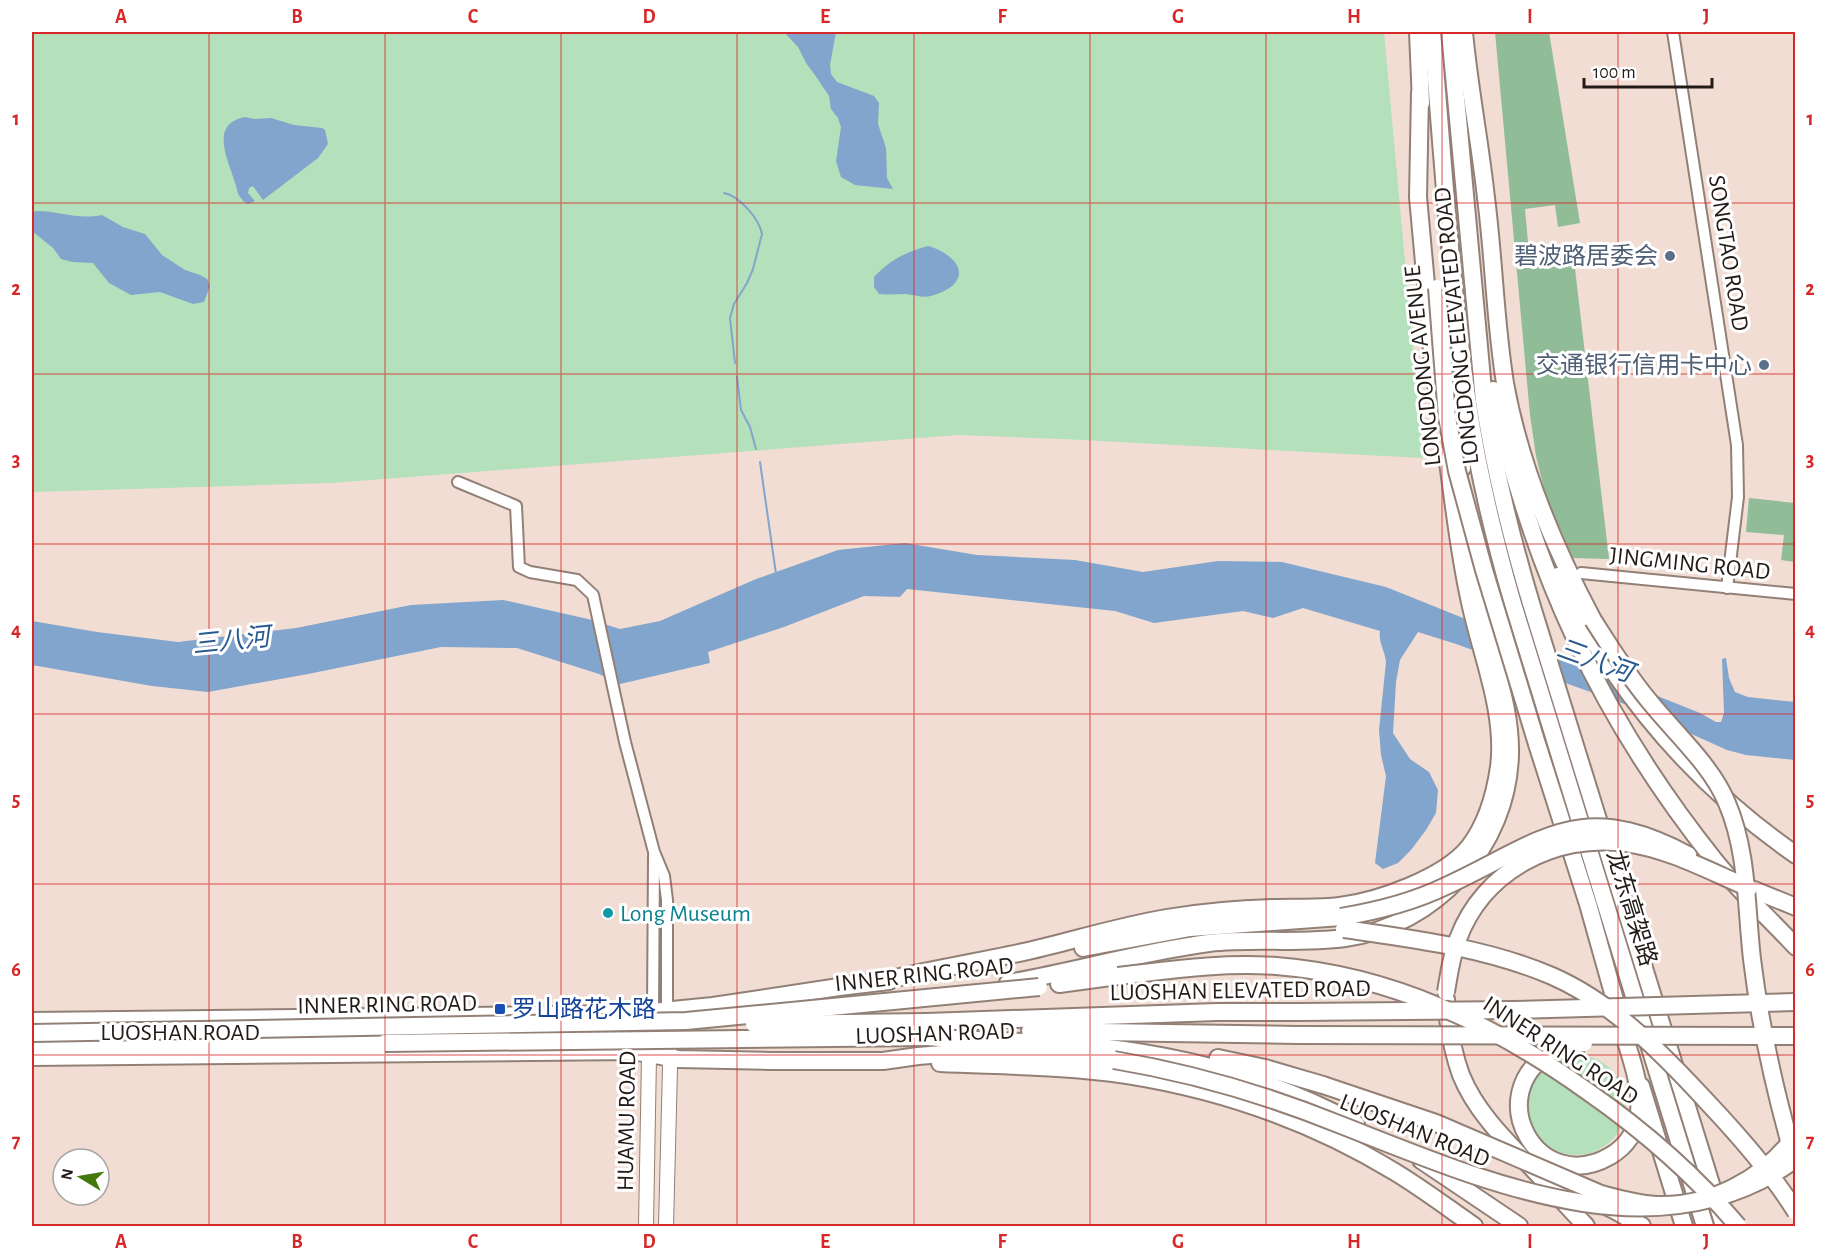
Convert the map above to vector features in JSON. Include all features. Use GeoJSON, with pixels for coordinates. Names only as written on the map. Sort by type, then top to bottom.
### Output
{"type":"FeatureCollection","features":[{"type":"Feature","properties":{"kind":"main road","name":"LONGDONG AVENUE"},"geometry":{"type":"LineString","coordinates":[[1418,32],[1420,93],[1445,399],[1457,471],[1484,570],[1585,894],[1623,1031]]}},
{"type":"Feature","properties":{"kind":"main road","name":"LONGDONG ELEVATED ROAD"},"geometry":{"type":"LineString","coordinates":[[1432,32],[1456,316],[1468,404],[1480,474],[1513,604]]}},
{"type":"Feature","properties":{"kind":"main road","name":"LONGDONG ELEVATED ROAD"},"geometry":{"type":"LineString","coordinates":[[1450,32],[1483,390],[1509,529],[1533,610]]}},
{"type":"Feature","properties":{"kind":"main road"},"geometry":{"type":"LineString","coordinates":[[1464,32],[1468,80],[1486,195],[1499,343],[1514,425],[1523,458],[1547,524],[1568,573],[1580,622],[1624,687],[1682,758],[1741,814],[1796,855]]}},
{"type":"Feature","properties":{"kind":"main road"},"geometry":{"type":"LineString","coordinates":[[927,998],[1192,946],[1239,941],[1328,939],[1363,935],[1398,923],[1427,907],[1440,896],[1471,864],[1498,815],[1509,771],[1510,743],[1470,602],[1434,372],[1418,197],[1420,93]]}},
{"type":"Feature","properties":{"kind":"main road"},"geometry":{"type":"LineString","coordinates":[[1468,235],[1493,388],[1519,494],[1580,622],[1622,729],[1677,812],[1717,863],[1796,947]]}},
{"type":"Feature","properties":{"kind":"main road"},"geometry":{"type":"LineString","coordinates":[[660,1011],[714,1006],[878,982],[1026,951],[1156,920],[1233,909],[1343,905],[1386,896],[1408,887],[1430,876],[1463,854],[1476,837],[1492,800],[1499,763],[1501,713],[1476,584],[1464,486],[1458,405],[1456,316]]}},
{"type":"Feature","properties":{"kind":"main road","name":"龙东高架路"},"geometry":{"type":"LineString","coordinates":[[1513,604],[1705,1227]]}},
{"type":"Feature","properties":{"kind":"main road","name":"龙东高架路"},"geometry":{"type":"LineString","coordinates":[[1533,610],[1724,1227]]}},
{"type":"Feature","properties":{"kind":"main road"},"geometry":{"type":"LineString","coordinates":[[1580,622],[1630,676],[1716,782],[1729,807],[1741,852],[1752,959],[1762,1024],[1777,1097],[1794,1160]]}},
{"type":"Feature","properties":{"kind":"main road"},"geometry":{"type":"LineString","coordinates":[[878,982],[930,978],[986,969],[1165,931],[1214,925],[1341,918],[1383,909],[1446,886],[1539,839],[1571,829],[1589,827],[1607,827],[1644,835],[1662,842],[1749,888]]}},
{"type":"Feature","properties":{"kind":"main road"},"geometry":{"type":"LineString","coordinates":[[1586,1227],[1506,1142],[1475,1102],[1462,1077],[1453,1052],[1448,1025],[1446,992],[1450,963],[1458,938],[1471,913],[1487,891],[1521,863],[1560,846],[1600,841],[1626,843],[1677,857],[1796,907]]}},
{"type":"Feature","properties":{"kind":"main road"},"geometry":{"type":"LineString","coordinates":[[1760,911],[1796,958]]}},
{"type":"Feature","properties":{"kind":"main road"},"geometry":{"type":"LineString","coordinates":[[1247,924],[1344,929],[1447,945],[1528,967],[1573,987],[1632,1029],[1694,1087],[1749,1149],[1796,1212]]}},
{"type":"Feature","properties":{"kind":"main road","name":"INNER RING ROAD"},"geometry":{"type":"LineString","coordinates":[[32,1033],[686,1021],[927,998],[1222,965],[1302,969],[1373,983],[1430,1002],[1525,1049],[1578,1084],[1668,1153],[1716,1200],[1738,1227]]}},
{"type":"Feature","properties":{"kind":"main road","name":"LUOSHAN ELEVATED ROAD"},"geometry":{"type":"LineString","coordinates":[[927,1029],[1217,1012],[1514,1010],[1796,1002]]}},
{"type":"Feature","properties":{"kind":"main road"},"geometry":{"type":"LineString","coordinates":[[669,1052],[714,1006]]}},
{"type":"Feature","properties":{"kind":"main road","name":"LUOSHAN ROAD"},"geometry":{"type":"LineString","coordinates":[[32,1021],[660,1011]]}},
{"type":"Feature","properties":{"kind":"main road","name":"HUAMU ROAD"},"geometry":{"type":"LineString","coordinates":[[660,1011],[669,1052],[666,1227]]}},
{"type":"Feature","properties":{"kind":"main road","name":"HUAMU ROAD"},"geometry":{"type":"LineString","coordinates":[[646,1227],[649,1056],[660,1011]]}},
{"type":"Feature","properties":{"kind":"main road","name":"LUOSHAN ELEVATED ROAD"},"geometry":{"type":"LineString","coordinates":[[686,1021],[974,1032],[1298,1035],[1796,1035]]}},
{"type":"Feature","properties":{"kind":"main road","name":"INNER RING ROAD"},"geometry":{"type":"LineString","coordinates":[[32,1046],[927,1029],[974,1041],[1100,1047],[1170,1057],[1236,1073],[1295,1095],[1369,1131],[1437,1170],[1519,1227]]}},
{"type":"Feature","properties":{"kind":"main road"},"geometry":{"type":"LineString","coordinates":[[1623,1031],[1637,1086],[1639,1112],[1637,1124],[1630,1138],[1615,1153],[1598,1162],[1575,1165],[1553,1160],[1535,1148],[1522,1127],[1519,1114],[1522,1085],[1529,1071],[1540,1059],[1567,1045],[1707,1036]]}},
{"type":"Feature","properties":{"kind":"main road"},"geometry":{"type":"LineString","coordinates":[[1623,1031],[1684,1227]]}},
{"type":"Feature","properties":{"kind":"main road"},"geometry":{"type":"LineString","coordinates":[[1079,1032],[1229,1060],[1323,1085],[1436,1123],[1601,1194],[1628,1201],[1656,1205],[1684,1203],[1716,1196],[1745,1183],[1774,1160],[1796,1135]]}},
{"type":"Feature","properties":{"kind":"main road","name":"LUOSHAN ROAD"},"geometry":{"type":"LineString","coordinates":[[32,1057],[632,1051],[649,1056],[669,1052],[770,1061],[883,1060],[968,1052],[1033,1053],[1114,1060],[1172,1071],[1233,1087],[1339,1124],[1517,1197],[1569,1213],[1622,1221],[1668,1221],[1710,1213],[1754,1192],[1774,1179],[1794,1160]]}},
{"type":"Feature","properties":{"kind":"main road"},"geometry":{"type":"LineString","coordinates":[[883,1060],[1092,1071],[1157,1081],[1219,1096],[1300,1123],[1360,1152],[1396,1173],[1474,1227]]}},
{"type":"Feature","properties":{"kind":"main road"},"geometry":{"type":"LineString","coordinates":[[1534,1170],[1642,1227]]}},
{"type":"Feature","properties":{"kind":"street","name":"SONGTAO ROAD"},"geometry":{"type":"LineString","coordinates":[[1674,32],[1737,445],[1738,489],[1727,588]]}},
{"type":"Feature","properties":{"kind":"street","name":"HUAMU ROAD"},"geometry":{"type":"LineString","coordinates":[[458,482],[516,507],[519,567],[530,572],[577,579],[593,595],[614,695],[654,852],[664,876],[667,900],[660,1011]]}},
{"type":"Feature","properties":{"kind":"street","name":"JINGMING ROAD"},"geometry":{"type":"LineString","coordinates":[[1581,573],[1715,588],[1796,594]]}},
{"type":"Feature","properties":{"kind":"green space"},"geometry":{"type":"Polygon","coordinates":[[[32,32],[1384,32],[1423,458],[958,435],[332,483],[32,492],[32,32]]]}},
{"type":"Feature","properties":{"kind":"green space"},"geometry":{"type":"Polygon","coordinates":[[[1495,32],[1549,32],[1580,223],[1558,227],[1555,205],[1525,209],[1530,264],[1574,260],[1609,559],[1573,558],[1546,497],[1536,456],[1530,415],[1495,32]]]}},
{"type":"Feature","properties":{"kind":"green space"},"geometry":{"type":"Polygon","coordinates":[[[1749,498],[1795,503],[1795,562],[1781,560],[1784,535],[1746,532],[1749,498]]]}},
{"type":"Feature","properties":{"kind":"green space"},"geometry":{"type":"Polygon","coordinates":[[[1576,1055],[1595,1059],[1611,1070],[1622,1086],[1626,1105],[1622,1124],[1611,1140],[1595,1151],[1576,1155],[1557,1151],[1541,1140],[1530,1124],[1526,1105],[1530,1086],[1541,1070],[1557,1059],[1576,1055]]]}},
{"type":"Feature","properties":{"kind":"water"},"geometry":{"type":"Polygon","coordinates":[[[784,32],[836,32],[830,65],[831,74],[837,82],[874,96],[879,103],[878,124],[886,148],[887,178],[893,189],[855,185],[841,177],[836,161],[841,127],[838,118],[831,109],[829,96],[798,47],[784,32]]]}},
{"type":"Feature","properties":{"kind":"water"},"geometry":{"type":"Polygon","coordinates":[[[245,117],[271,118],[294,125],[322,128],[325,130],[328,144],[318,158],[263,200],[253,186],[249,188],[248,193],[255,201],[248,204],[238,194],[224,138],[226,129],[233,122],[245,117]]]}},
{"type":"Feature","properties":{"kind":"water"},"geometry":{"type":"Polygon","coordinates":[[[36,211],[76,216],[102,215],[123,227],[145,234],[162,255],[185,270],[207,279],[210,286],[204,302],[193,304],[160,292],[131,295],[109,283],[93,263],[61,259],[53,248],[32,231],[32,213],[36,211]]]}},
{"type":"Feature","properties":{"kind":"water"},"geometry":{"type":"Polygon","coordinates":[[[928,246],[939,250],[955,263],[959,274],[953,285],[947,290],[927,297],[879,294],[874,287],[874,277],[880,271],[899,257],[928,246]]]}},
{"type":"Feature","properties":{"kind":"water","name":"三八河"},"geometry":{"type":"Polygon","coordinates":[[[905,543],[977,555],[1075,560],[1143,572],[1218,561],[1282,562],[1386,587],[1700,713],[1716,722],[1721,722],[1724,713],[1722,659],[1726,658],[1729,678],[1735,692],[1748,697],[1795,702],[1795,760],[1746,755],[1727,750],[1627,705],[1418,632],[1400,660],[1396,682],[1393,733],[1410,759],[1429,772],[1438,790],[1436,813],[1411,850],[1398,863],[1383,869],[1375,863],[1386,776],[1379,730],[1386,662],[1380,631],[1303,608],[1273,618],[1243,611],[1154,623],[1115,611],[907,589],[900,597],[864,596],[784,627],[708,652],[710,663],[620,684],[599,674],[517,648],[441,647],[208,692],[152,686],[32,665],[32,621],[178,642],[296,628],[411,605],[503,600],[588,619],[620,629],[660,621],[756,579],[838,550],[905,543]]]}},
{"type":"Feature","properties":{"kind":"waterway"},"geometry":{"type":"LineString","coordinates":[[724,193],[736,198],[748,209],[757,221],[762,234],[753,269],[734,304],[730,318],[735,363]]}},
{"type":"Feature","properties":{"kind":"waterway"},"geometry":{"type":"LineString","coordinates":[[737,377],[741,410],[750,427],[756,449]]}},
{"type":"Feature","properties":{"kind":"waterway"},"geometry":{"type":"LineString","coordinates":[[760,462],[776,574]]}},
{"type":"Feature","properties":{"kind":"place","name":"碧波路居委会"},"geometry":{"type":"Point","coordinates":[1670,256]}},
{"type":"Feature","properties":{"kind":"place","name":"交通银行信用卡中心"},"geometry":{"type":"Point","coordinates":[1764,365]}},
{"type":"Feature","properties":{"kind":"place","name":"Long Museum"},"geometry":{"type":"Point","coordinates":[608,913]}},
{"type":"Feature","properties":{"kind":"place","name":"罗山路花木路"},"geometry":{"type":"Point","coordinates":[500,1009]}}]}
